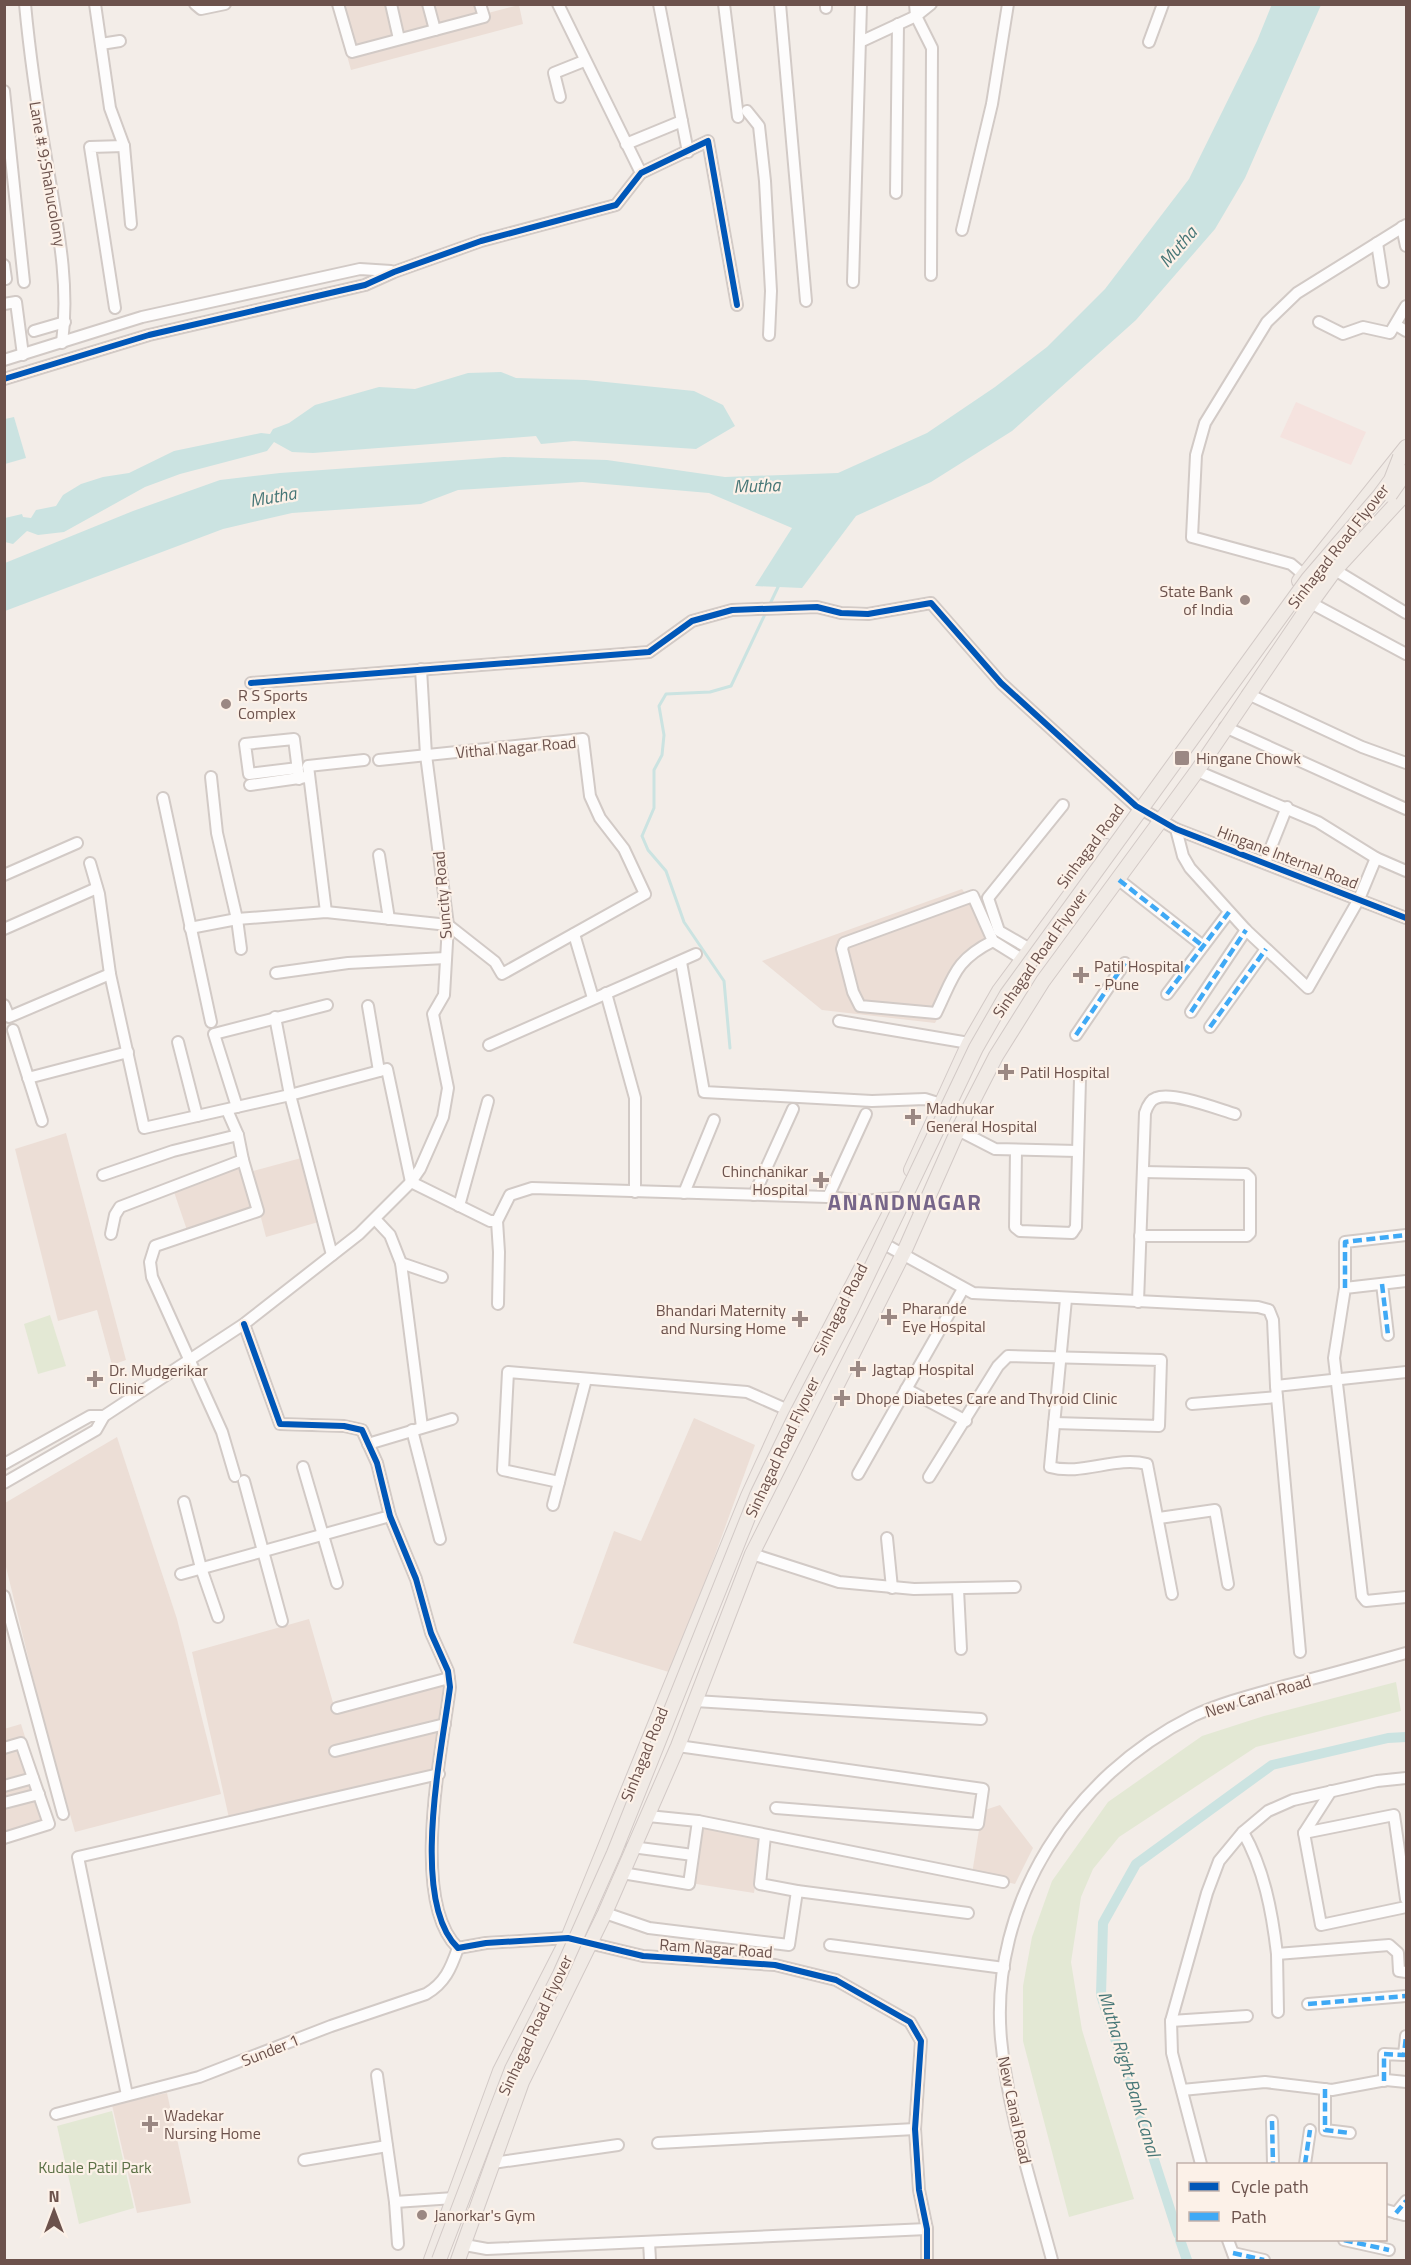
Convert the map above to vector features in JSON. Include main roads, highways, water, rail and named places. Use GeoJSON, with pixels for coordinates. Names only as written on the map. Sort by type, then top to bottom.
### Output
{"type":"FeatureCollection","features":[{"type":"Feature","properties":{"kind":"main road","name":"Sinhagad Road"},"geometry":{"type":"LineString","coordinates":[[431,2260],[500,2072],[568,1938],[748,1496],[788,1410],[898,1198],[969,1043],[999,991],[1250,654],[1304,575],[1403,452]]}},
{"type":"Feature","properties":{"kind":"main road","name":"Sinhagad Road Flyover"},"geometry":{"type":"LineString","coordinates":[[439,2260],[508,2078],[560,1974],[614,1853],[757,1495],[851,1310],[976,1048],[1007,994],[1308,579],[1391,480],[1403,452]]}},
{"type":"Feature","properties":{"kind":"main road","name":"Sinhagad Road Flyover"},"geometry":{"type":"LineString","coordinates":[[447,2260],[512,2081],[587,1933],[686,1698],[740,1551],[800,1421],[915,1198],[1013,997],[1067,921],[1186,764],[1327,566],[1371,518],[1407,472]]}},
{"type":"Feature","properties":{"kind":"main road","name":"Sinhagad Road"},"geometry":{"type":"LineString","coordinates":[[458,2260],[522,2082],[590,1945],[648,1815],[678,1746],[752,1554],[904,1252],[958,1130],[996,1056],[1026,1008],[1197,771],[1225,727],[1335,570],[1407,493]]}},
{"type":"Feature","properties":{"kind":"water","name":"Mutha"},"geometry":{"type":"Polygon","coordinates":[[[1272,4],[1321,5],[1245,178],[1215,229],[1136,320],[1012,431],[931,482],[856,516],[802,588],[755,586],[792,528],[709,493],[582,482],[458,490],[421,504],[292,513],[223,529],[5,611],[5,563],[133,511],[220,480],[280,473],[504,457],[607,460],[725,477],[838,473],[927,433],[995,387],[1047,347],[1105,289],[1189,179],[1257,41],[1272,4]]]}},
{"type":"Feature","properties":{"kind":"water"},"geometry":{"type":"Polygon","coordinates":[[[501,372],[516,378],[586,380],[694,391],[723,405],[735,426],[696,449],[574,441],[541,444],[536,436],[313,453],[292,452],[274,442],[267,451],[180,474],[145,487],[64,532],[38,535],[27,531],[13,544],[5,542],[5,518],[22,514],[23,517],[31,518],[36,510],[56,506],[63,495],[81,484],[103,477],[129,473],[174,451],[261,433],[270,434],[273,429],[289,423],[315,405],[379,387],[415,389],[468,373],[501,372]]]}},
{"type":"Feature","properties":{"kind":"water"},"geometry":{"type":"Polygon","coordinates":[[[14,417],[26,458],[5,464],[5,419],[14,417]]]}},
{"type":"Feature","properties":{"kind":"waterway"},"geometry":{"type":"LineString","coordinates":[[769,606],[779,585]]}},
{"type":"Feature","properties":{"kind":"waterway"},"geometry":{"type":"LineString","coordinates":[[730,1048],[724,981],[684,922],[666,871],[648,850],[642,836],[654,808],[654,770],[662,755],[664,735],[659,706],[666,694],[710,692],[731,686],[766,612]]}},
{"type":"Feature","properties":{"kind":"waterway","name":"Mutha Right Bank Canal"},"geometry":{"type":"LineString","coordinates":[[1177,2231],[1101,1995],[1103,1923],[1136,1864],[1272,1765],[1388,1738],[1406,1737]]}},
{"type":"Feature","properties":{"kind":"waterway","name":"Mutha Right Bank Canal"},"geometry":{"type":"LineString","coordinates":[[1180,2241],[1187,2260]]}},
{"type":"Feature","properties":{"kind":"place","name":"State Bank of India"},"geometry":{"type":"Point","coordinates":[1245,600]}},
{"type":"Feature","properties":{"kind":"place","name":"R S Sports Complex"},"geometry":{"type":"Point","coordinates":[226,704]}},
{"type":"Feature","properties":{"kind":"place","name":"Hingane Chowk"},"geometry":{"type":"Point","coordinates":[1182,758]}},
{"type":"Feature","properties":{"kind":"place","name":"Patil Hospital - Pune"},"geometry":{"type":"Point","coordinates":[1081,975]}},
{"type":"Feature","properties":{"kind":"place","name":"Patil Hospital"},"geometry":{"type":"Point","coordinates":[1006,1072]}},
{"type":"Feature","properties":{"kind":"place","name":"Madhukar General Hospital"},"geometry":{"type":"Point","coordinates":[913,1117]}},
{"type":"Feature","properties":{"kind":"place","name":"Chinchanikar Hospital"},"geometry":{"type":"Point","coordinates":[821,1180]}},
{"type":"Feature","properties":{"kind":"place","name":"Pharande Eye Hospital"},"geometry":{"type":"Point","coordinates":[889,1317]}},
{"type":"Feature","properties":{"kind":"place","name":"Bhandari Maternity and Nursing Home"},"geometry":{"type":"Point","coordinates":[800,1319]}},
{"type":"Feature","properties":{"kind":"place","name":"Jagtap Hospital"},"geometry":{"type":"Point","coordinates":[858,1369]}},
{"type":"Feature","properties":{"kind":"place","name":"Dr. Mudgerikar Clinic"},"geometry":{"type":"Point","coordinates":[95,1379]}},
{"type":"Feature","properties":{"kind":"place","name":"Dhope Diabetes Care and Thyroid Clinic"},"geometry":{"type":"Point","coordinates":[842,1398]}},
{"type":"Feature","properties":{"kind":"place","name":"Wadekar Nursing Home"},"geometry":{"type":"Point","coordinates":[150,2124]}},
{"type":"Feature","properties":{"kind":"place","name":"Janorkar's Gym"},"geometry":{"type":"Point","coordinates":[422,2215]}},
{"type":"Feature","properties":{"kind":"district","name":"ANANDNAGAR"},"geometry":{"type":"Point","coordinates":[905,1202]}},
{"type":"Feature","properties":{"kind":"park label","name":"Kudale Patil Park"},"geometry":{"type":"Point","coordinates":[95,2167]}}]}
